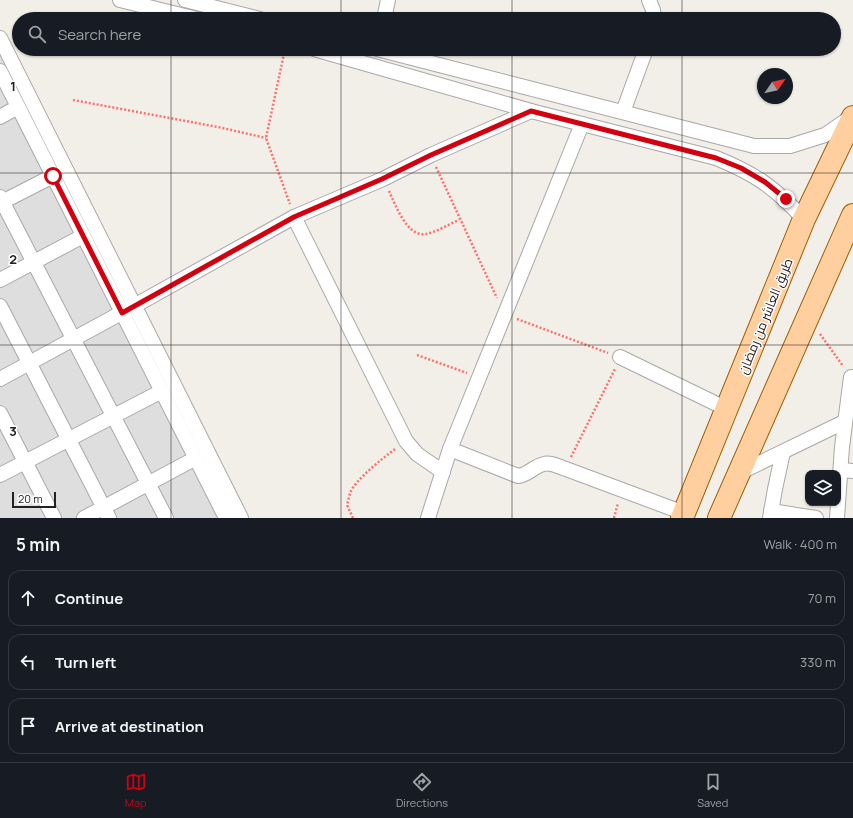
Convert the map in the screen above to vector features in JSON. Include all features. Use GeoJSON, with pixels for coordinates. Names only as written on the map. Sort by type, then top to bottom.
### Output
{"type":"FeatureCollection","features":[{"type":"Feature","properties":{"kind":"main road","name":"طريق العاشر من رمضان"},"geometry":{"type":"LineString","coordinates":[[683,516],[804,219],[853,116]]}},
{"type":"Feature","properties":{"kind":"main road"},"geometry":{"type":"LineString","coordinates":[[719,518],[807,316],[853,215]]}},
{"type":"Feature","properties":{"kind":"street"},"geometry":{"type":"LineString","coordinates":[[120,0],[169,12]]}},
{"type":"Feature","properties":{"kind":"street"},"geometry":{"type":"LineString","coordinates":[[185,0],[232,12]]}},
{"type":"Feature","properties":{"kind":"street"},"geometry":{"type":"LineString","coordinates":[[385,12],[388,0]]}},
{"type":"Feature","properties":{"kind":"street"},"geometry":{"type":"LineString","coordinates":[[649,0],[653,12]]}},
{"type":"Feature","properties":{"kind":"street"},"geometry":{"type":"LineString","coordinates":[[0,38],[128,309],[162,391],[226,518]]}},
{"type":"Feature","properties":{"kind":"street"},"geometry":{"type":"LineString","coordinates":[[338,56],[531,111],[716,158],[741,168],[765,182],[786,199],[804,219]]}},
{"type":"Feature","properties":{"kind":"street"},"geometry":{"type":"LineString","coordinates":[[404,56],[754,146],[790,146],[825,135],[853,116]]}},
{"type":"Feature","properties":{"kind":"street"},"geometry":{"type":"LineString","coordinates":[[622,112],[643,56]]}},
{"type":"Feature","properties":{"kind":"street"},"geometry":{"type":"LineString","coordinates":[[0,71],[83,236],[128,309],[241,518]]}},
{"type":"Feature","properties":{"kind":"street"},"geometry":{"type":"LineString","coordinates":[[0,117],[18,107]]}},
{"type":"Feature","properties":{"kind":"street"},"geometry":{"type":"LineString","coordinates":[[0,379],[294,217],[382,179],[431,155],[531,111]]}},
{"type":"Feature","properties":{"kind":"street"},"geometry":{"type":"LineString","coordinates":[[428,518],[450,449],[582,124]]}},
{"type":"Feature","properties":{"kind":"street"},"geometry":{"type":"LineString","coordinates":[[716,158],[719,137]]}},
{"type":"Feature","properties":{"kind":"street"},"geometry":{"type":"LineString","coordinates":[[53,176],[1,201],[166,518]]}},
{"type":"Feature","properties":{"kind":"street"},"geometry":{"type":"LineString","coordinates":[[294,217],[406,441],[417,454],[443,472]]}},
{"type":"Feature","properties":{"kind":"street"},"geometry":{"type":"LineString","coordinates":[[0,280],[83,236]]}},
{"type":"Feature","properties":{"kind":"street"},"geometry":{"type":"LineString","coordinates":[[0,306],[106,513]]}},
{"type":"Feature","properties":{"kind":"street"},"geometry":{"type":"LineString","coordinates":[[620,357],[727,409]]}},
{"type":"Feature","properties":{"kind":"street"},"geometry":{"type":"LineString","coordinates":[[837,518],[847,470],[844,422],[852,377]]}},
{"type":"Feature","properties":{"kind":"street"},"geometry":{"type":"LineString","coordinates":[[0,475],[162,391]]}},
{"type":"Feature","properties":{"kind":"street"},"geometry":{"type":"LineString","coordinates":[[0,413],[54,518]]}},
{"type":"Feature","properties":{"kind":"street"},"geometry":{"type":"LineString","coordinates":[[739,473],[844,422]]}},
{"type":"Feature","properties":{"kind":"street"},"geometry":{"type":"LineString","coordinates":[[450,449],[518,476],[544,464],[566,469],[683,516]]}},
{"type":"Feature","properties":{"kind":"street"},"geometry":{"type":"LineString","coordinates":[[783,452],[771,514],[816,518]]}},
{"type":"Feature","properties":{"kind":"street"},"geometry":{"type":"LineString","coordinates":[[84,518],[106,513],[148,484],[196,458]]}},
{"type":"Feature","properties":{"kind":"path"},"geometry":{"type":"LineString","coordinates":[[284,56],[266,138],[294,217]]}},
{"type":"Feature","properties":{"kind":"path"},"geometry":{"type":"LineString","coordinates":[[73,100],[218,127],[266,138]]}},
{"type":"Feature","properties":{"kind":"path"},"geometry":{"type":"LineString","coordinates":[[431,155],[459,220],[504,315],[620,357],[566,469]]}},
{"type":"Feature","properties":{"kind":"path"},"geometry":{"type":"LineString","coordinates":[[382,179],[406,225],[414,232],[426,234],[459,220]]}},
{"type":"Feature","properties":{"kind":"path"},"geometry":{"type":"LineString","coordinates":[[807,316],[852,377]]}},
{"type":"Feature","properties":{"kind":"path"},"geometry":{"type":"LineString","coordinates":[[417,355],[479,377]]}},
{"type":"Feature","properties":{"kind":"path"},"geometry":{"type":"LineString","coordinates":[[353,518],[347,505],[354,487],[376,463],[406,441]]}},
{"type":"Feature","properties":{"kind":"shaded area"},"geometry":{"type":"Polygon","coordinates":[[[0,50],[235,518],[0,518],[0,50]]]}},
{"type":"Feature","properties":{"kind":"route"},"geometry":{"type":"LineString","coordinates":[[53,176],[122,313],[294,217],[382,179],[431,155],[531,111],[716,158],[741,168],[765,182],[786,199]]}}]}
